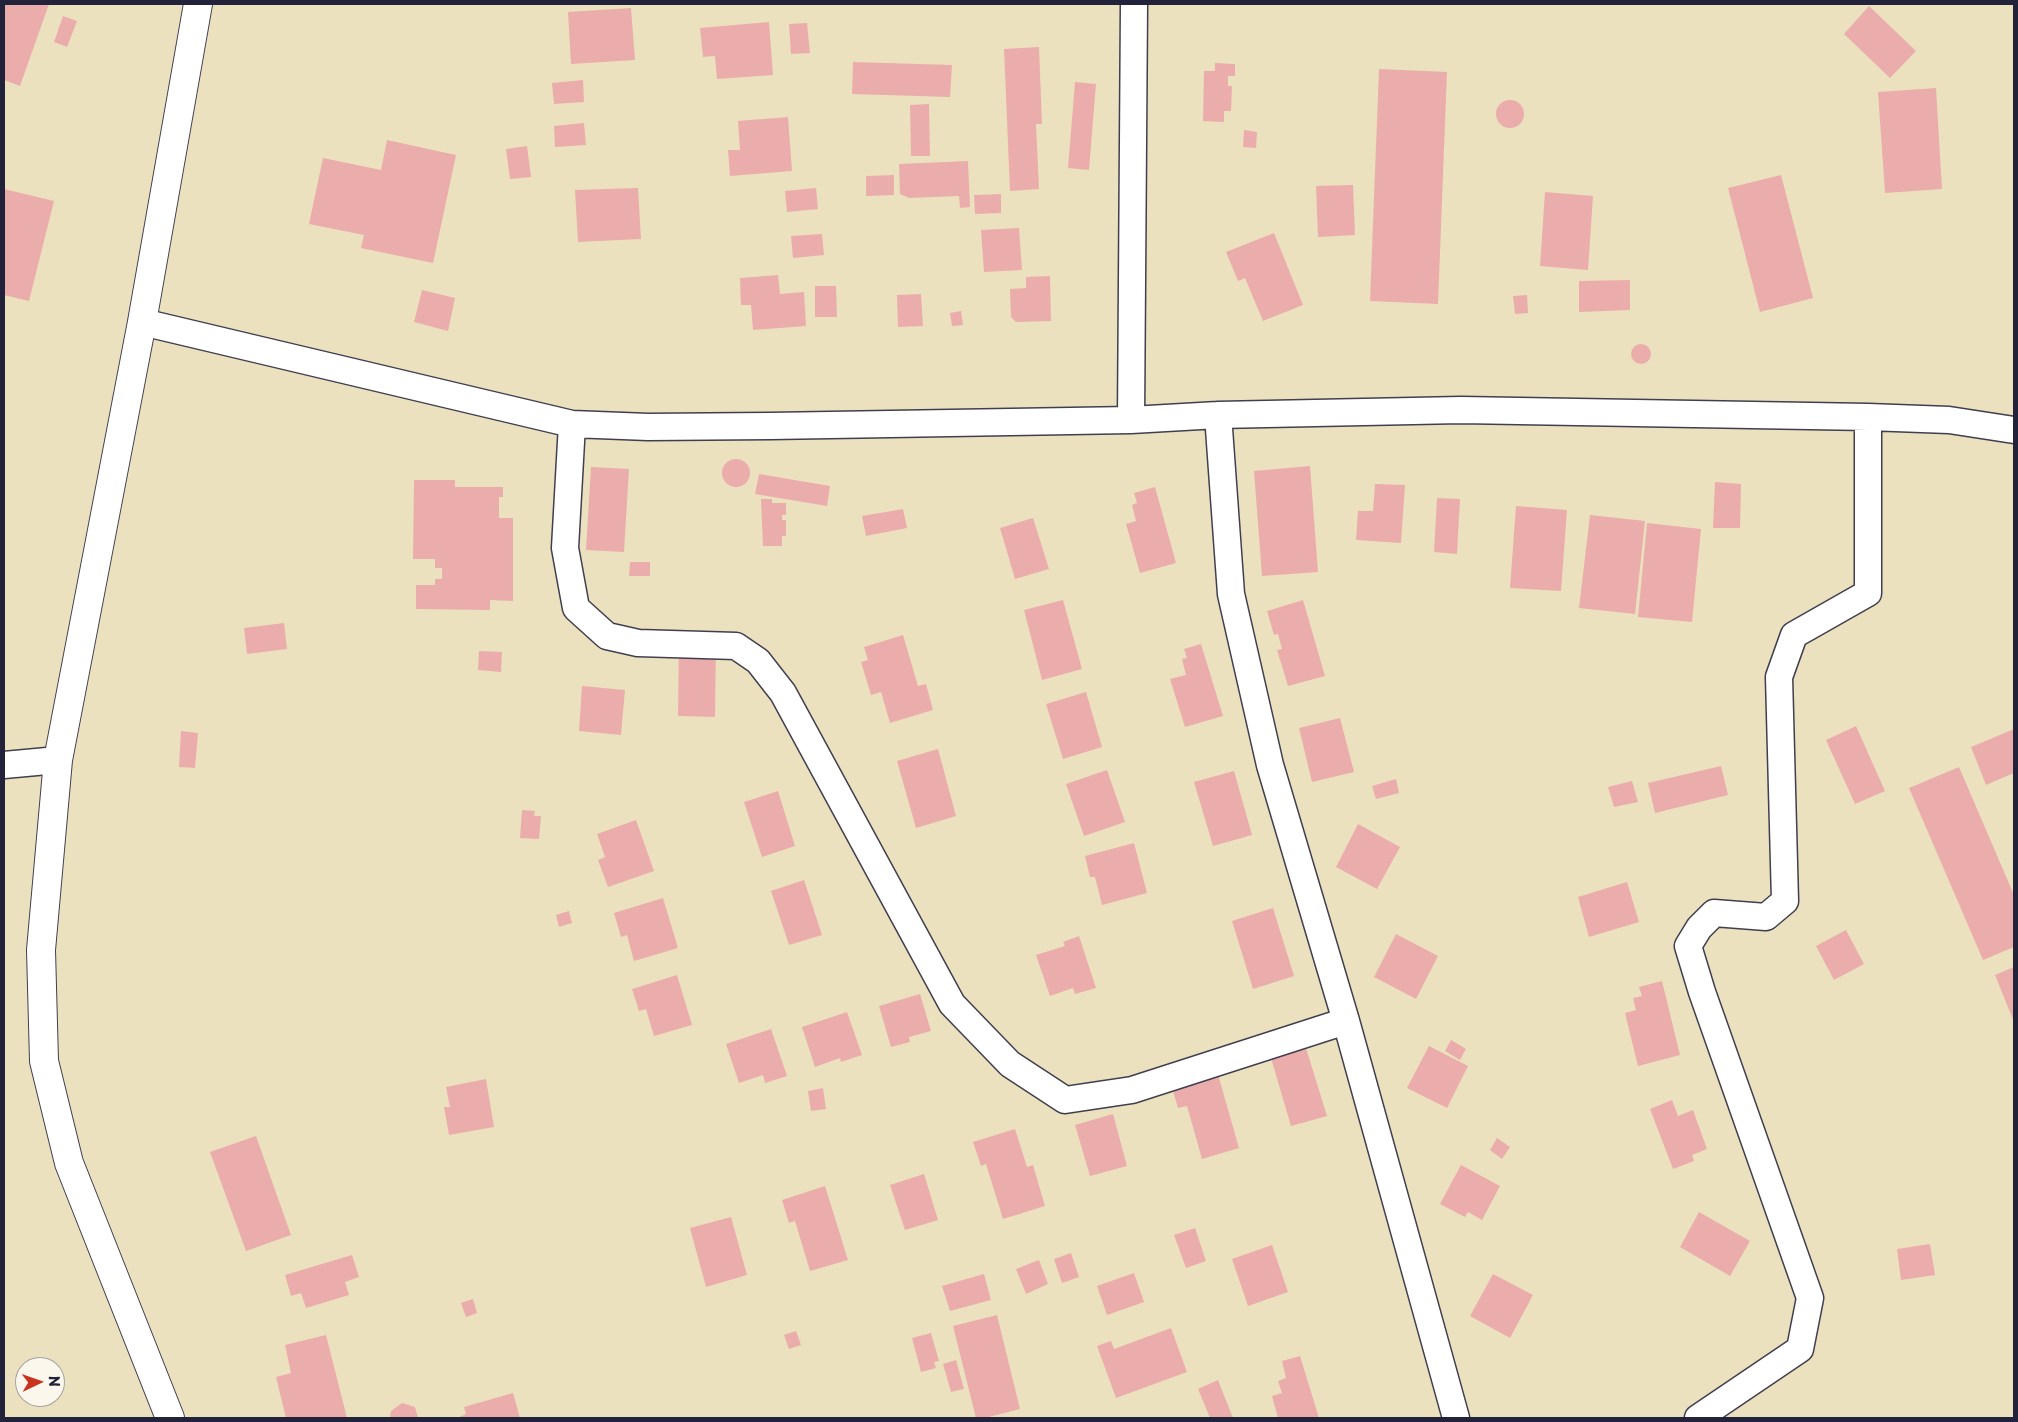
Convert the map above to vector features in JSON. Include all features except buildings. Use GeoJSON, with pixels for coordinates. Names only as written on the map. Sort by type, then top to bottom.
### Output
{"type":"FeatureCollection","features":[{"type":"Feature","properties":{"kind":"street"},"geometry":{"type":"LineString","coordinates":[[170,1418],[70,1163],[44,1062],[42,950],[58,760],[142,322],[198,4]]}},
{"type":"Feature","properties":{"kind":"street"},"geometry":{"type":"LineString","coordinates":[[1131,420],[1134,4]]}},
{"type":"Feature","properties":{"kind":"street"},"geometry":{"type":"LineString","coordinates":[[142,322],[572,424],[648,427],[1131,420],[1218,415],[1461,410],[1868,417],[1949,420],[2014,430]]}},
{"type":"Feature","properties":{"kind":"street"},"geometry":{"type":"LineString","coordinates":[[1218,415],[1231,594],[1270,765],[1346,1021],[1456,1418]]}},
{"type":"Feature","properties":{"kind":"street"},"geometry":{"type":"LineString","coordinates":[[1698,1418],[1800,1349],[1810,1298],[1702,992],[1688,946],[1698,928],[1714,913],[1766,917],[1785,901],[1779,677],[1794,634],[1868,593],[1868,417]]}},
{"type":"Feature","properties":{"kind":"street"},"geometry":{"type":"LineString","coordinates":[[572,424],[565,548],[576,608],[607,636],[638,643],[736,646],[758,661],[783,693],[952,1004],[1010,1064],[1065,1100],[1132,1090],[1346,1021]]}},
{"type":"Feature","properties":{"kind":"street"},"geometry":{"type":"LineString","coordinates":[[4,765],[58,760]]}}]}
